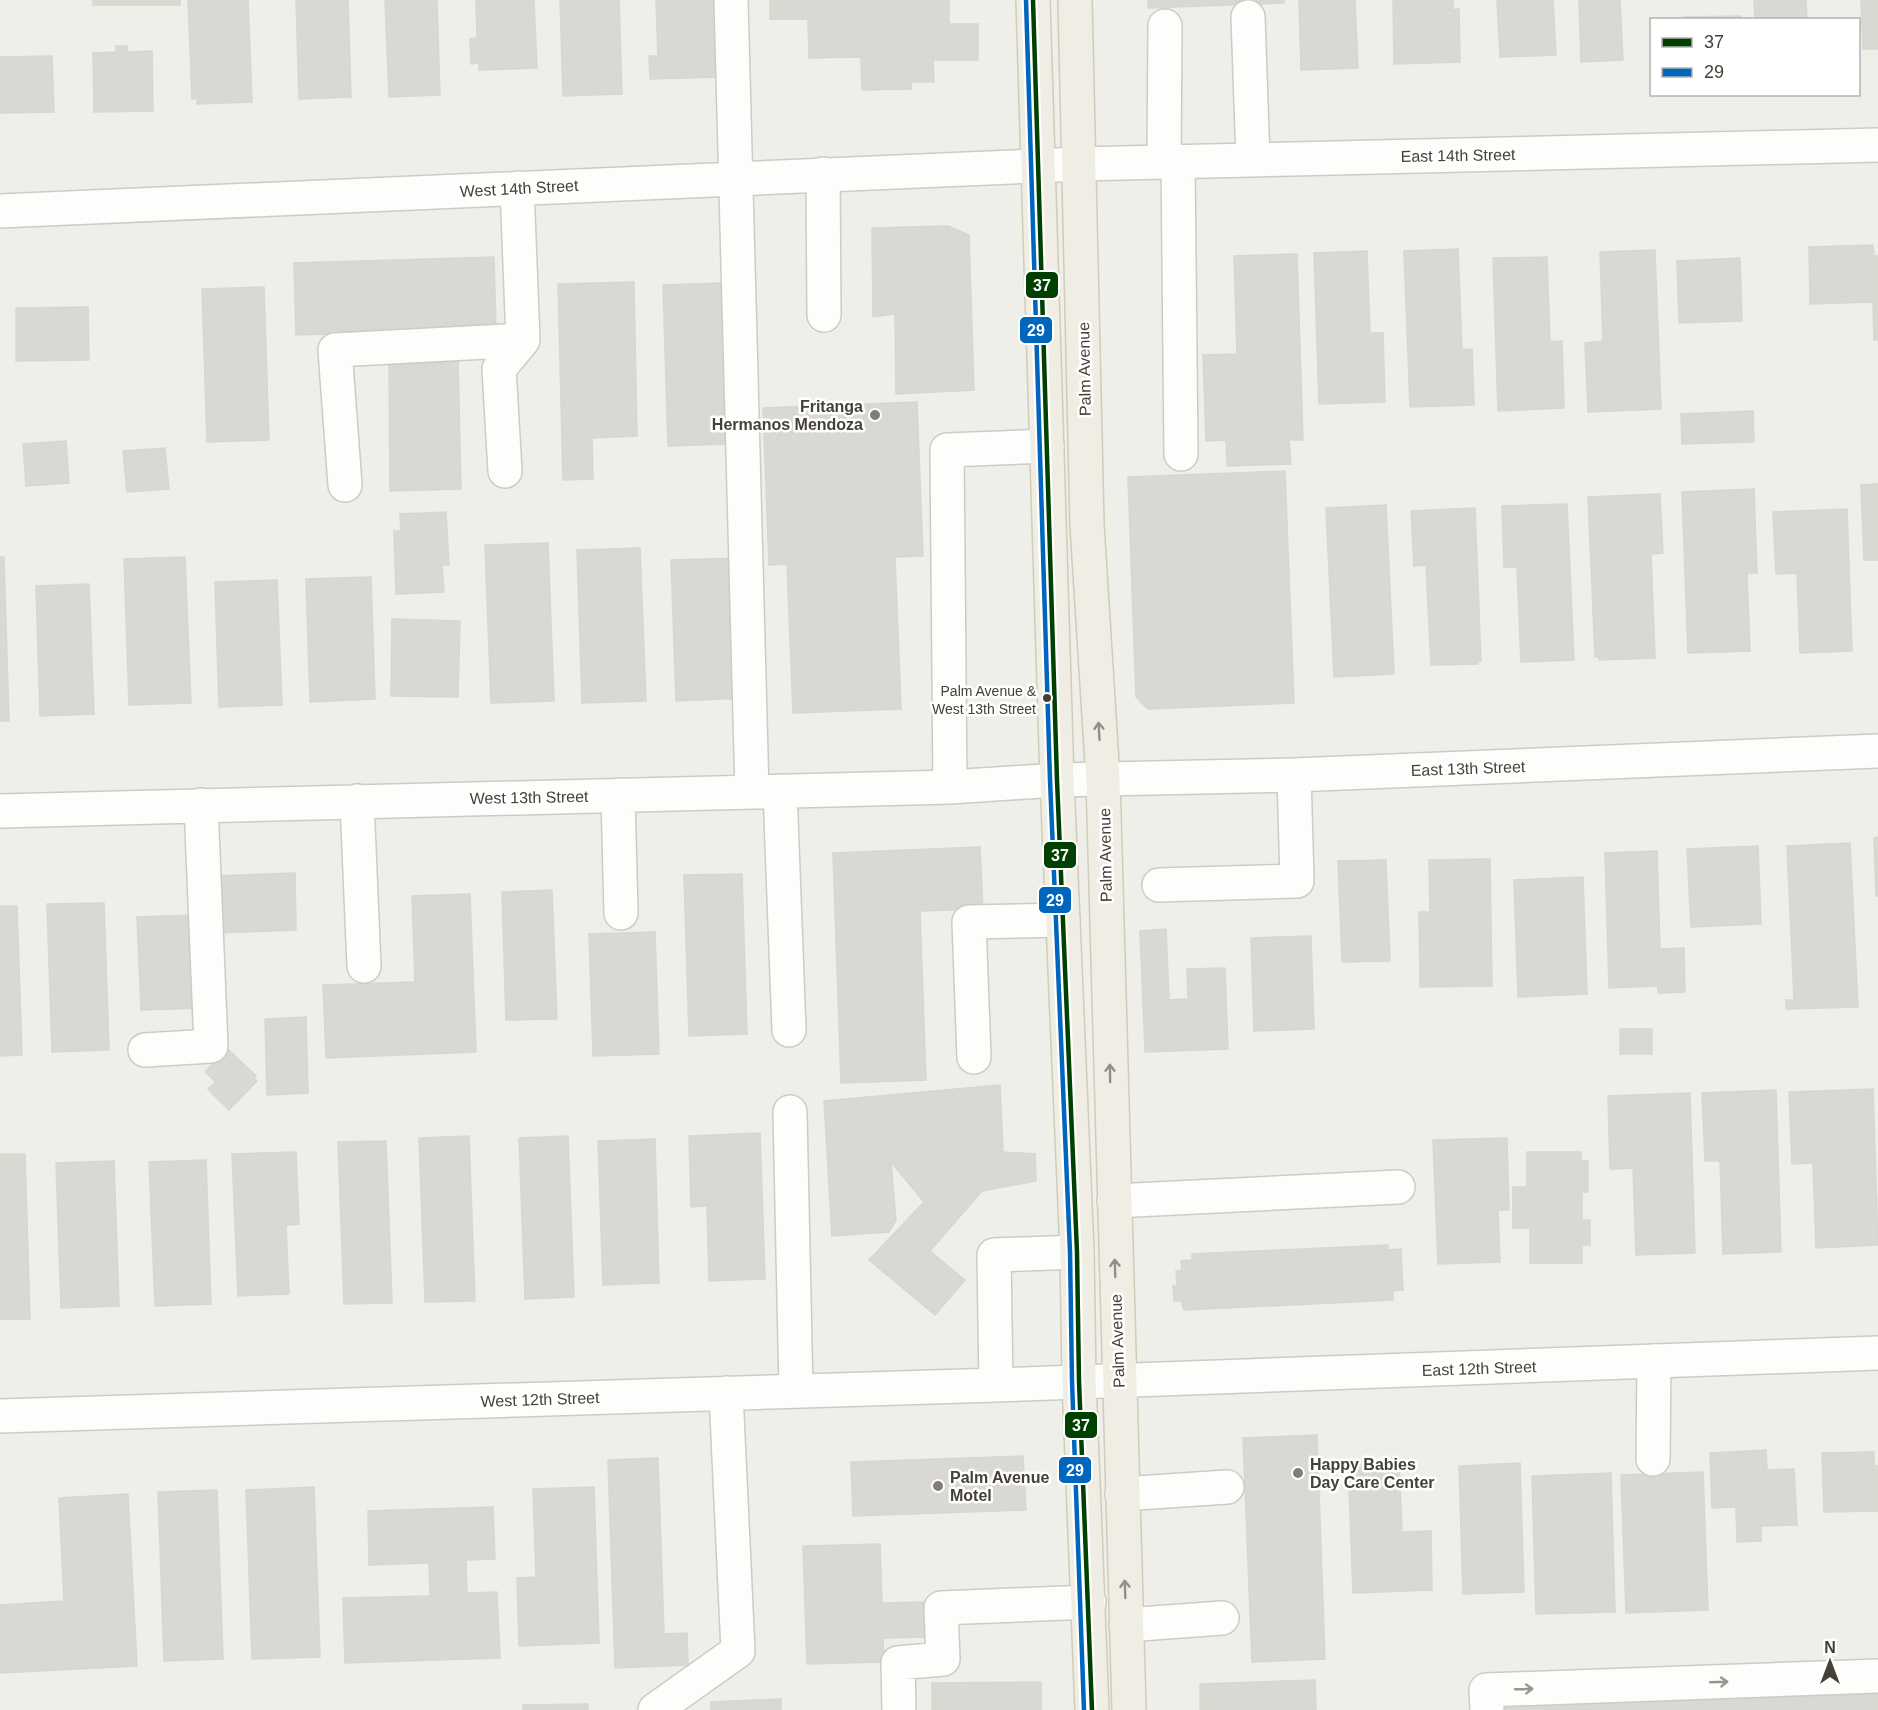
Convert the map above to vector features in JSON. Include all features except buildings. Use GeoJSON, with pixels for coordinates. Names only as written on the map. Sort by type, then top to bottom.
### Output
{"type":"FeatureCollection","features":[{"type":"Feature","properties":{"kind":"main road"},"geometry":{"type":"LineString","coordinates":[[1033,0],[1057,780],[1077,1252],[1079,1381],[1092,1710]]}},
{"type":"Feature","properties":{"kind":"main road","name":"Palm Avenue"},"geometry":{"type":"LineString","coordinates":[[1075,0],[1087,525],[1103,779],[1129,1710]]}},
{"type":"Feature","properties":{"kind":"street"},"geometry":{"type":"LineString","coordinates":[[731,0],[735,178],[766,791],[789,1030]]}},
{"type":"Feature","properties":{"kind":"street"},"geometry":{"type":"LineString","coordinates":[[1248,17],[1253,159]]}},
{"type":"Feature","properties":{"kind":"street"},"geometry":{"type":"LineString","coordinates":[[1165,26],[1180,454]]}},
{"type":"Feature","properties":{"kind":"street","name":"East 14th Street"},"geometry":{"type":"LineString","coordinates":[[1038,166],[1878,145]]}},
{"type":"Feature","properties":{"kind":"street","name":"West 14th Street"},"geometry":{"type":"LineString","coordinates":[[0,211],[1038,166]]}},
{"type":"Feature","properties":{"kind":"street"},"geometry":{"type":"LineString","coordinates":[[823,174],[824,315]]}},
{"type":"Feature","properties":{"kind":"street"},"geometry":{"type":"LineString","coordinates":[[505,471],[499,369],[523,340],[516,188]]}},
{"type":"Feature","properties":{"kind":"street"},"geometry":{"type":"LineString","coordinates":[[345,485],[335,350],[523,340]]}},
{"type":"Feature","properties":{"kind":"street"},"geometry":{"type":"LineString","coordinates":[[950,787],[947,450],[1047,446]]}},
{"type":"Feature","properties":{"kind":"street","name":"East 13th Street"},"geometry":{"type":"LineString","coordinates":[[1057,780],[1294,775],[1878,751]]}},
{"type":"Feature","properties":{"kind":"street"},"geometry":{"type":"LineString","coordinates":[[1159,885],[1297,881],[1294,775]]}},
{"type":"Feature","properties":{"kind":"street","name":"West 13th Street"},"geometry":{"type":"LineString","coordinates":[[0,810],[950,787],[1057,780]]}},
{"type":"Feature","properties":{"kind":"street"},"geometry":{"type":"LineString","coordinates":[[618,795],[621,913]]}},
{"type":"Feature","properties":{"kind":"street"},"geometry":{"type":"LineString","coordinates":[[357,801],[364,966]]}},
{"type":"Feature","properties":{"kind":"street"},"geometry":{"type":"LineString","coordinates":[[145,1050],[212,1046],[201,805]]}},
{"type":"Feature","properties":{"kind":"street"},"geometry":{"type":"LineString","coordinates":[[974,1057],[969,922],[1063,920]]}},
{"type":"Feature","properties":{"kind":"street"},"geometry":{"type":"LineString","coordinates":[[790,1112],[796,1391]]}},
{"type":"Feature","properties":{"kind":"street"},"geometry":{"type":"LineString","coordinates":[[1113,1201],[1398,1187]]}},
{"type":"Feature","properties":{"kind":"street"},"geometry":{"type":"LineString","coordinates":[[996,1385],[994,1255],[1077,1252]]}},
{"type":"Feature","properties":{"kind":"street","name":"East 12th Street"},"geometry":{"type":"LineString","coordinates":[[1079,1381],[1878,1353]]}},
{"type":"Feature","properties":{"kind":"street"},"geometry":{"type":"LineString","coordinates":[[1653,1459],[1654,1361]]}},
{"type":"Feature","properties":{"kind":"street","name":"West 12th Street"},"geometry":{"type":"LineString","coordinates":[[0,1416],[1079,1381]]}},
{"type":"Feature","properties":{"kind":"street"},"geometry":{"type":"LineString","coordinates":[[656,1710],[738,1651],[726,1394]]}},
{"type":"Feature","properties":{"kind":"street"},"geometry":{"type":"LineString","coordinates":[[1122,1494],[1227,1487]]}},
{"type":"Feature","properties":{"kind":"street"},"geometry":{"type":"LineString","coordinates":[[899,1710],[898,1662],[943,1659],[941,1608],[1089,1602]]}},
{"type":"Feature","properties":{"kind":"street"},"geometry":{"type":"LineString","coordinates":[[1126,1625],[1222,1618]]}},
{"type":"Feature","properties":{"kind":"street"},"geometry":{"type":"LineString","coordinates":[[1486,1710],[1486,1690],[1878,1676]]}},
{"type":"Feature","properties":{"kind":"transit line","name":"29"},"geometry":{"type":"LineString","coordinates":[[1026,0],[1050,780],[1070,1252],[1072,1381],[1084,1710]]}},
{"type":"Feature","properties":{"kind":"transit line","name":"37"},"geometry":{"type":"LineString","coordinates":[[1033,0],[1057,780],[1077,1252],[1079,1381],[1092,1710]]}},
{"type":"Feature","properties":{"kind":"place","name":"Fritanga Hermanos Mendoza"},"geometry":{"type":"Point","coordinates":[875,415]}},
{"type":"Feature","properties":{"kind":"place","name":"Palm Avenue & West 13th Street"},"geometry":{"type":"Point","coordinates":[1047,698]}},
{"type":"Feature","properties":{"kind":"place","name":"Happy Babies Day Care Center"},"geometry":{"type":"Point","coordinates":[1298,1473]}},
{"type":"Feature","properties":{"kind":"place","name":"Palm Avenue Motel"},"geometry":{"type":"Point","coordinates":[938,1486]}}]}
